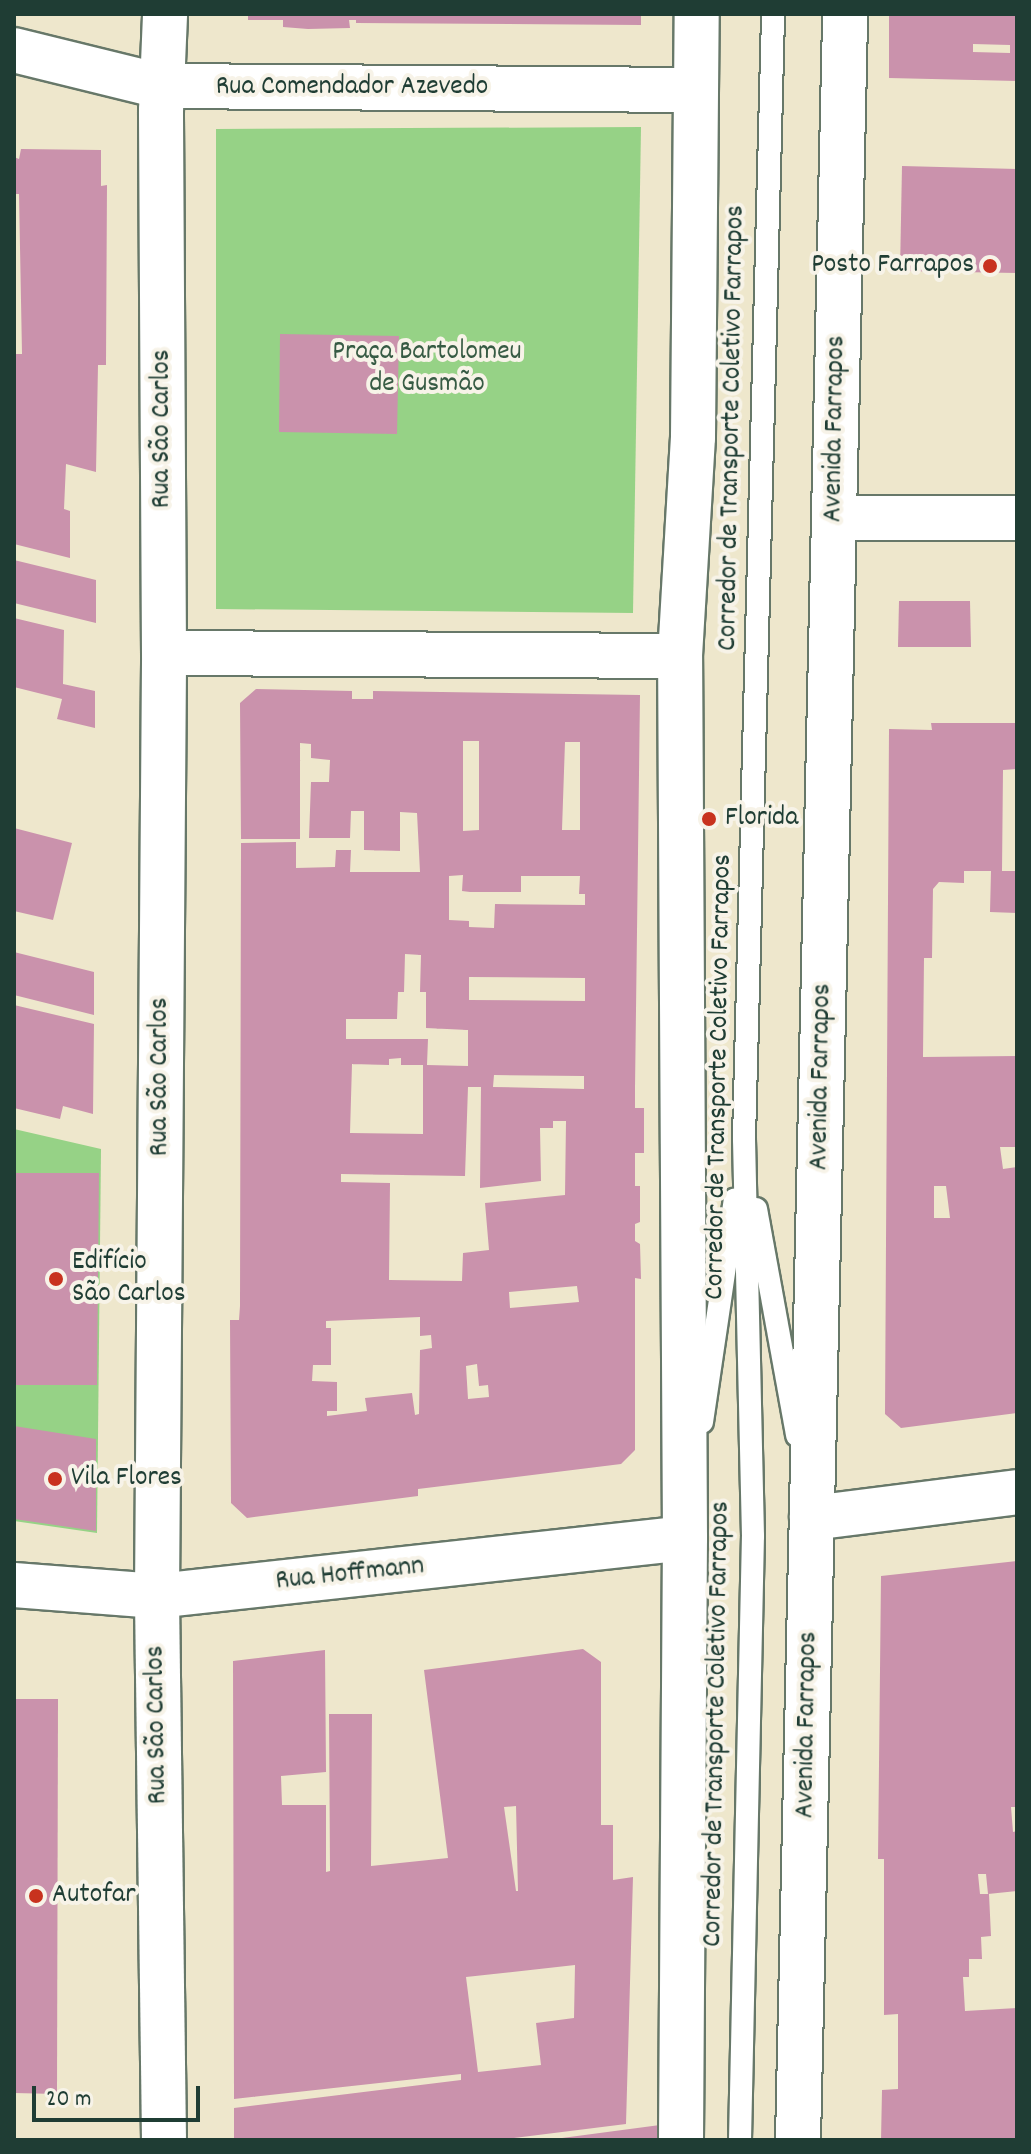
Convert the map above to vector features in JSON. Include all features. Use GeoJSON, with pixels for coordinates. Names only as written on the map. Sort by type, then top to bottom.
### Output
{"type":"FeatureCollection","features":[{"type":"Feature","properties":{"kind":"street","name":"Rua São Carlos"},"geometry":{"type":"LineString","coordinates":[[164,2140],[157,1596],[164,653],[161,86],[165,14]]}},
{"type":"Feature","properties":{"kind":"street"},"geometry":{"type":"LineString","coordinates":[[681,2140],[685,1538],[680,656],[693,437],[697,14]]}},
{"type":"Feature","properties":{"kind":"street","name":"Avenida Farrapos"},"geometry":{"type":"LineString","coordinates":[[798,2140],[845,14]]}},
{"type":"Feature","properties":{"kind":"street","name":"Rua Comendador Azevedo"},"geometry":{"type":"LineString","coordinates":[[14,50],[161,86],[695,90]]}},
{"type":"Feature","properties":{"kind":"street"},"geometry":{"type":"LineString","coordinates":[[835,518],[1017,518]]}},
{"type":"Feature","properties":{"kind":"street"},"geometry":{"type":"LineString","coordinates":[[164,653],[680,656]]}},
{"type":"Feature","properties":{"kind":"street"},"geometry":{"type":"LineString","coordinates":[[812,1518],[1017,1492]]}},
{"type":"Feature","properties":{"kind":"street","name":"Rua Hoffmann"},"geometry":{"type":"LineString","coordinates":[[14,1585],[157,1596],[685,1538]]}},
{"type":"Feature","properties":{"kind":"lane","name":"Corredor de Transporte Coletivo Farrapos"},"geometry":{"type":"LineString","coordinates":[[740,2140],[753,1536],[744,1139],[773,14]]}},
{"type":"Feature","properties":{"kind":"lane"},"geometry":{"type":"LineString","coordinates":[[744,1139],[812,1518]]}},
{"type":"Feature","properties":{"kind":"lane"},"geometry":{"type":"LineString","coordinates":[[685,1538],[744,1139]]}},
{"type":"Feature","properties":{"kind":"green space","name":"Praça Bartolomeu de Gusmão"},"geometry":{"type":"Polygon","coordinates":[[[641,127],[633,613],[216,609],[216,129],[641,127]]]}},
{"type":"Feature","properties":{"kind":"green space","name":"Vila Flores"},"geometry":{"type":"Polygon","coordinates":[[[14,1129],[101,1149],[97,1533],[14,1521],[14,1129]]]}},
{"type":"Feature","properties":{"kind":"building"},"geometry":{"type":"Polygon","coordinates":[[[248,14],[641,14],[641,25],[356,23],[356,20],[349,20],[350,28],[308,29],[283,27],[283,20],[248,20],[248,14]]]}},
{"type":"Feature","properties":{"kind":"building"},"geometry":{"type":"Polygon","coordinates":[[[889,14],[1017,14],[1017,81],[889,78],[889,14]],[[973,44],[973,52],[1010,53],[1010,45],[973,44]]]}},
{"type":"Feature","properties":{"kind":"building"},"geometry":{"type":"Polygon","coordinates":[[[21,149],[101,150],[101,186],[107,185],[106,365],[98,365],[96,472],[66,464],[64,509],[70,511],[70,558],[14,544],[14,354],[22,354],[19,194],[14,194],[14,157],[19,159],[21,149]]]}},
{"type":"Feature","properties":{"kind":"building"},"geometry":{"type":"Polygon","coordinates":[[[902,166],[1017,169],[1017,273],[900,271],[902,166]]]}},
{"type":"Feature","properties":{"kind":"building"},"geometry":{"type":"Polygon","coordinates":[[[280,334],[399,336],[397,434],[279,432],[280,334]]]}},
{"type":"Feature","properties":{"kind":"building"},"geometry":{"type":"Polygon","coordinates":[[[14,560],[96,580],[96,623],[14,603],[14,560]]]}},
{"type":"Feature","properties":{"kind":"building"},"geometry":{"type":"Polygon","coordinates":[[[899,601],[970,601],[971,647],[898,647],[899,601]]]}},
{"type":"Feature","properties":{"kind":"building"},"geometry":{"type":"Polygon","coordinates":[[[14,618],[64,630],[63,684],[95,691],[95,728],[57,719],[62,699],[14,687],[14,618]]]}},
{"type":"Feature","properties":{"kind":"building"},"geometry":{"type":"Polygon","coordinates":[[[256,689],[352,691],[352,699],[373,699],[373,691],[640,695],[635,1108],[644,1108],[644,1153],[635,1153],[635,1186],[640,1186],[640,1222],[635,1224],[635,1241],[640,1244],[641,1279],[635,1278],[635,1450],[621,1464],[418,1489],[418,1496],[247,1518],[231,1503],[230,1320],[239,1320],[240,1306],[241,843],[296,842],[296,868],[335,867],[336,850],[351,850],[350,872],[420,872],[417,813],[400,812],[400,851],[364,850],[364,811],[351,811],[350,838],[309,838],[311,782],[329,782],[330,760],[311,758],[311,744],[300,743],[300,839],[241,839],[240,703],[256,689]],[[463,741],[463,831],[479,830],[479,741],[463,741]],[[565,742],[562,830],[580,830],[580,742],[565,742]],[[463,875],[449,876],[449,920],[469,921],[469,927],[494,928],[495,904],[585,905],[585,894],[579,894],[580,876],[521,876],[521,892],[470,892],[462,891],[463,875]],[[405,954],[404,992],[398,992],[397,1019],[346,1019],[346,1039],[428,1039],[427,1065],[468,1066],[468,1030],[426,1028],[426,992],[420,992],[421,955],[405,954]],[[469,977],[469,1000],[585,1001],[585,978],[469,977]],[[401,1058],[389,1059],[389,1065],[352,1064],[350,1133],[423,1134],[423,1065],[401,1065],[401,1058]],[[494,1075],[493,1087],[584,1089],[584,1076],[494,1075]],[[468,1087],[465,1176],[341,1174],[341,1182],[390,1183],[389,1280],[462,1281],[463,1253],[489,1250],[485,1203],[565,1195],[566,1121],[553,1121],[553,1128],[540,1128],[541,1181],[480,1188],[481,1087],[468,1087]],[[577,1286],[509,1292],[510,1308],[579,1302],[577,1286]],[[420,1317],[326,1321],[326,1328],[331,1328],[331,1365],[313,1365],[312,1381],[337,1382],[337,1411],[327,1411],[327,1416],[367,1411],[365,1398],[412,1393],[415,1415],[419,1414],[420,1350],[432,1348],[431,1335],[420,1336],[420,1317]],[[477,1364],[466,1366],[468,1399],[489,1397],[488,1385],[479,1386],[477,1364]]]}},
{"type":"Feature","properties":{"kind":"building"},"geometry":{"type":"Polygon","coordinates":[[[931,723],[1017,723],[1017,769],[1003,770],[1002,871],[1017,871],[1017,913],[990,912],[991,871],[964,871],[964,883],[939,882],[933,889],[932,958],[924,958],[923,1057],[1017,1056],[1017,1147],[1000,1147],[1003,1169],[1017,1167],[1017,1413],[901,1428],[885,1414],[889,729],[932,730],[931,723]],[[934,1186],[934,1218],[950,1218],[946,1186],[934,1186]]]}},
{"type":"Feature","properties":{"kind":"building"},"geometry":{"type":"Polygon","coordinates":[[[14,828],[72,843],[53,920],[14,911],[14,828]]]}},
{"type":"Feature","properties":{"kind":"building"},"geometry":{"type":"Polygon","coordinates":[[[14,952],[94,972],[94,1015],[14,995],[14,952]]]}},
{"type":"Feature","properties":{"kind":"building"},"geometry":{"type":"Polygon","coordinates":[[[14,1005],[94,1024],[93,1114],[63,1106],[60,1119],[14,1108],[14,1005]]]}},
{"type":"Feature","properties":{"kind":"building","name":"Edifício São Carlos"},"geometry":{"type":"Polygon","coordinates":[[[14,1173],[99,1173],[97,1385],[14,1385],[14,1173]]]}},
{"type":"Feature","properties":{"kind":"building","name":"Vila Flores"},"geometry":{"type":"Polygon","coordinates":[[[14,1426],[96,1439],[96,1531],[14,1519],[14,1426]]]}},
{"type":"Feature","properties":{"kind":"building"},"geometry":{"type":"Polygon","coordinates":[[[1017,1561],[1017,1807],[1011,1807],[1013,1832],[1017,1831],[1017,1891],[988,1894],[991,1936],[981,1937],[982,1959],[969,1959],[969,1977],[963,1977],[965,2011],[1017,2008],[1017,2140],[881,2140],[882,2090],[898,2089],[898,2014],[884,2015],[884,1859],[878,1859],[881,1576],[1017,1561]],[[978,1874],[980,1894],[988,1894],[986,1874],[978,1874]]]}},
{"type":"Feature","properties":{"kind":"building"},"geometry":{"type":"Polygon","coordinates":[[[583,1649],[601,1662],[601,1825],[613,1825],[613,1880],[633,1877],[626,2124],[499,2140],[234,2140],[234,2108],[461,2080],[461,2074],[234,2099],[233,1661],[325,1650],[326,1772],[281,1776],[282,1805],[326,1805],[326,1872],[330,1871],[329,1714],[372,1714],[371,1866],[448,1858],[424,1670],[583,1649]],[[516,1806],[504,1807],[518,1891],[516,1806]],[[575,1965],[466,1977],[478,2072],[541,2065],[536,2023],[574,2018],[575,1965]]]}},
{"type":"Feature","properties":{"kind":"building","name":"Autofar"},"geometry":{"type":"Polygon","coordinates":[[[14,1699],[58,1699],[57,2094],[14,2093],[14,1699]]]}},
{"type":"Feature","properties":{"kind":"building"},"geometry":{"type":"Polygon","coordinates":[[[660,2125],[659,2140],[562,2140],[562,2138],[660,2125]]]}},
{"type":"Feature","properties":{"kind":"place","name":"Posto Farrapos"},"geometry":{"type":"Point","coordinates":[990,266]}},
{"type":"Feature","properties":{"kind":"place","name":"Florida"},"geometry":{"type":"Point","coordinates":[709,819]}},
{"type":"Feature","properties":{"kind":"place","name":"Edifício São Carlos"},"geometry":{"type":"Point","coordinates":[56,1279]}},
{"type":"Feature","properties":{"kind":"place","name":"Vila Flores"},"geometry":{"type":"Point","coordinates":[55,1479]}},
{"type":"Feature","properties":{"kind":"place","name":"Autofar"},"geometry":{"type":"Point","coordinates":[36,1896]}}]}
